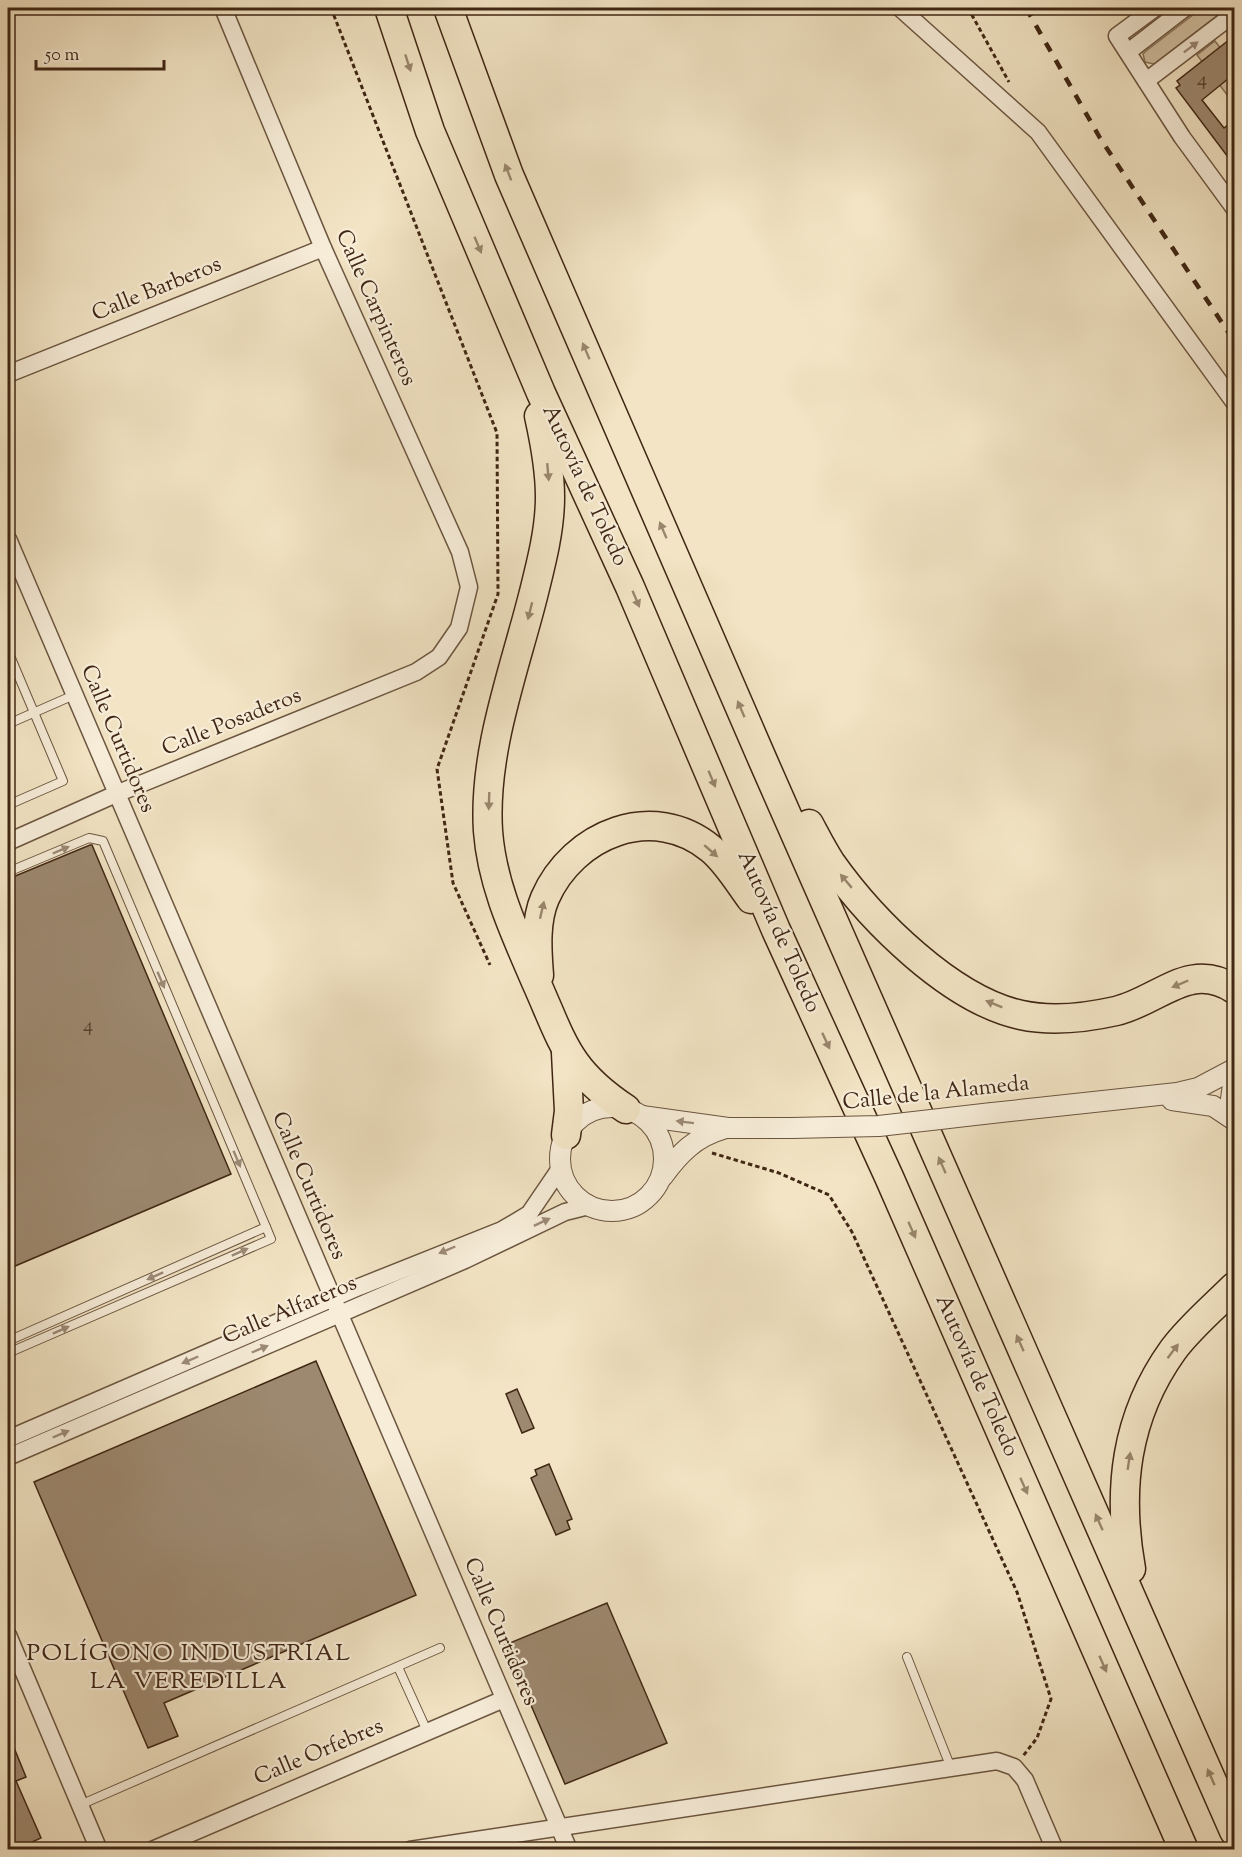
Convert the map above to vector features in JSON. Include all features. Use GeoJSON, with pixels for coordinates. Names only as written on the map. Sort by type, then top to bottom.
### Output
{"type":"FeatureCollection","features":[{"type":"Feature","properties":{"kind":"highway","name":"Autovía de Toledo"},"geometry":{"type":"LineString","coordinates":[[389,8],[430,131],[541,393],[630,587],[776,930],[898,1198],[1184,1850]]}},
{"type":"Feature","properties":{"kind":"highway"},"geometry":{"type":"LineString","coordinates":[[448,8],[509,175],[764,763],[1234,1831]]}},
{"type":"Feature","properties":{"kind":"highway"},"geometry":{"type":"LineString","coordinates":[[541,393],[538,414],[547,453],[550,498],[545,543],[493,754],[488,831],[492,866],[503,904],[566,1053],[587,1079],[634,1112]]}},
{"type":"Feature","properties":{"kind":"highway"},"geometry":{"type":"LineString","coordinates":[[764,763],[782,775],[831,863],[867,907],[936,972],[978,998],[1020,1015],[1062,1020],[1118,1011],[1192,978],[1210,978],[1234,989]]}},
{"type":"Feature","properties":{"kind":"highway"},"geometry":{"type":"LineString","coordinates":[[540,989],[537,951],[544,900],[554,880],[580,849],[617,829],[637,826],[663,828],[688,835],[711,849],[776,930]]}},
{"type":"Feature","properties":{"kind":"highway"},"geometry":{"type":"LineString","coordinates":[[566,1053],[569,1110],[566,1135]]}},
{"type":"Feature","properties":{"kind":"highway"},"geometry":{"type":"LineString","coordinates":[[1139,1613],[1126,1540],[1123,1506],[1132,1440],[1143,1401],[1175,1348],[1234,1287]]}},
{"type":"Feature","properties":{"kind":"street","name":"Calle Carpinteros"},"geometry":{"type":"LineString","coordinates":[[223,8],[322,248],[460,552],[469,587],[459,628]]}},
{"type":"Feature","properties":{"kind":"street"},"geometry":{"type":"LineString","coordinates":[[900,8],[1038,132],[1234,402]]}},
{"type":"Feature","properties":{"kind":"street"},"geometry":{"type":"LineString","coordinates":[[1155,8],[1117,36],[1146,81],[1229,188],[1234,208]]}},
{"type":"Feature","properties":{"kind":"street"},"geometry":{"type":"LineString","coordinates":[[1128,51],[1185,8]]}},
{"type":"Feature","properties":{"kind":"street"},"geometry":{"type":"LineString","coordinates":[[1146,81],[1234,14]]}},
{"type":"Feature","properties":{"kind":"street","name":"Calle Barberos"},"geometry":{"type":"LineString","coordinates":[[8,374],[322,248]]}},
{"type":"Feature","properties":{"kind":"street","name":"Calle Curtidores"},"geometry":{"type":"LineString","coordinates":[[8,539],[569,1850]]}},
{"type":"Feature","properties":{"kind":"street","name":"Calle Posaderos"},"geometry":{"type":"LineString","coordinates":[[8,842],[117,794],[416,672],[439,657],[459,628]]}},
{"type":"Feature","properties":{"kind":"street","name":"Calle de la Alameda"},"geometry":{"type":"LineString","coordinates":[[634,1112],[728,1128],[879,1126],[1149,1097],[1198,1088],[1234,1069]]}},
{"type":"Feature","properties":{"kind":"street","name":"Calle de la Alameda"},"geometry":{"type":"LineString","coordinates":[[1234,1077],[1231,1099],[1234,1120]]}},
{"type":"Feature","properties":{"kind":"street","name":"Calle de la Alameda"},"geometry":{"type":"LineString","coordinates":[[1149,1097],[1213,1106],[1234,1120]]}},
{"type":"Feature","properties":{"kind":"street"},"geometry":{"type":"LineString","coordinates":[[608,1107],[634,1112],[654,1128],[663,1144],[665,1161],[661,1179],[651,1194],[638,1205],[622,1210],[605,1211],[589,1206],[571,1190],[561,1167],[561,1151],[566,1135],[576,1122],[591,1112],[608,1107]]}},
{"type":"Feature","properties":{"kind":"street","name":"Calle de la Alameda"},"geometry":{"type":"LineString","coordinates":[[661,1179],[692,1143],[707,1134],[728,1128]]}},
{"type":"Feature","properties":{"kind":"street","name":"Calle Alfareros"},"geometry":{"type":"LineString","coordinates":[[8,1439],[332,1298],[502,1230],[529,1214],[561,1167]]}},
{"type":"Feature","properties":{"kind":"street","name":"Calle Alfareros"},"geometry":{"type":"LineString","coordinates":[[8,1457],[339,1315],[565,1212],[589,1206]]}},
{"type":"Feature","properties":{"kind":"street"},"geometry":{"type":"LineString","coordinates":[[8,1635],[99,1850]]}},
{"type":"Feature","properties":{"kind":"street","name":"Calle Orfebres"},"geometry":{"type":"LineString","coordinates":[[152,1850],[504,1699]]}},
{"type":"Feature","properties":{"kind":"street"},"geometry":{"type":"LineString","coordinates":[[410,1850],[997,1761],[1014,1767],[1025,1780],[1055,1850]]}},
{"type":"Feature","properties":{"kind":"lane"},"geometry":{"type":"LineString","coordinates":[[8,651],[63,781],[8,805]]}},
{"type":"Feature","properties":{"kind":"lane"},"geometry":{"type":"LineString","coordinates":[[8,724],[74,695]]}},
{"type":"Feature","properties":{"kind":"lane"},"geometry":{"type":"LineString","coordinates":[[8,872],[89,838],[103,841],[271,1239],[8,1353]]}},
{"type":"Feature","properties":{"kind":"lane"},"geometry":{"type":"LineString","coordinates":[[8,1341],[266,1227]]}},
{"type":"Feature","properties":{"kind":"lane"},"geometry":{"type":"LineString","coordinates":[[80,1804],[440,1648]]}},
{"type":"Feature","properties":{"kind":"lane"},"geometry":{"type":"LineString","coordinates":[[907,1657],[951,1768]]}},
{"type":"Feature","properties":{"kind":"lane"},"geometry":{"type":"LineString","coordinates":[[398,1667],[427,1731]]}},
{"type":"Feature","properties":{"kind":"path"},"geometry":{"type":"LineString","coordinates":[[968,8],[1014,91]]}},
{"type":"Feature","properties":{"kind":"path"},"geometry":{"type":"LineString","coordinates":[[710,1153],[779,1173],[829,1195],[852,1232],[1017,1592],[1051,1699],[1037,1738],[1014,1767]]}},
{"type":"Feature","properties":{"kind":"shaded area"},"geometry":{"type":"Polygon","coordinates":[[[1202,8],[1227,8],[1154,64],[1145,62],[1143,54],[1146,51],[1202,8]]]}},
{"type":"Feature","properties":{"kind":"shaded area"},"geometry":{"type":"Polygon","coordinates":[[[1215,41],[1234,66],[1234,97],[1231,100],[1197,55],[1215,41]]]}},
{"type":"Feature","properties":{"kind":"building"},"geometry":{"type":"Polygon","coordinates":[[[1234,36],[1234,74],[1202,100],[1224,128],[1234,120],[1234,165],[1176,88],[1180,85],[1177,81],[1234,36]]]}},
{"type":"Feature","properties":{"kind":"building"},"geometry":{"type":"Polygon","coordinates":[[[92,845],[231,1174],[8,1269],[8,879],[92,845]]]}},
{"type":"Feature","properties":{"kind":"building"},"geometry":{"type":"Polygon","coordinates":[[[316,1361],[416,1595],[164,1703],[178,1736],[148,1748],[34,1482],[316,1361]]]}},
{"type":"Feature","properties":{"kind":"building"},"geometry":{"type":"Polygon","coordinates":[[[517,1389],[534,1428],[522,1433],[506,1394],[517,1389]]]}},
{"type":"Feature","properties":{"kind":"building"},"geometry":{"type":"Polygon","coordinates":[[[549,1464],[572,1519],[567,1521],[570,1529],[556,1535],[531,1478],[537,1475],[535,1470],[549,1464]]]}},
{"type":"Feature","properties":{"kind":"building"},"geometry":{"type":"Polygon","coordinates":[[[607,1603],[667,1743],[565,1784],[505,1645],[607,1603]]]}},
{"type":"Feature","properties":{"kind":"building"},"geometry":{"type":"Polygon","coordinates":[[[8,1733],[26,1777],[16,1781],[41,1838],[15,1850],[8,1850],[8,1733]]]}},
{"type":"Feature","properties":{"kind":"railway"},"geometry":{"type":"LineString","coordinates":[[1026,8],[1100,138],[1234,341]]}},
{"type":"Feature","properties":{"kind":"district","name":"POLÍGONO INDUSTRIAL LA VEREDILLA"},"geometry":{"type":"Point","coordinates":[189,1668]}}]}
